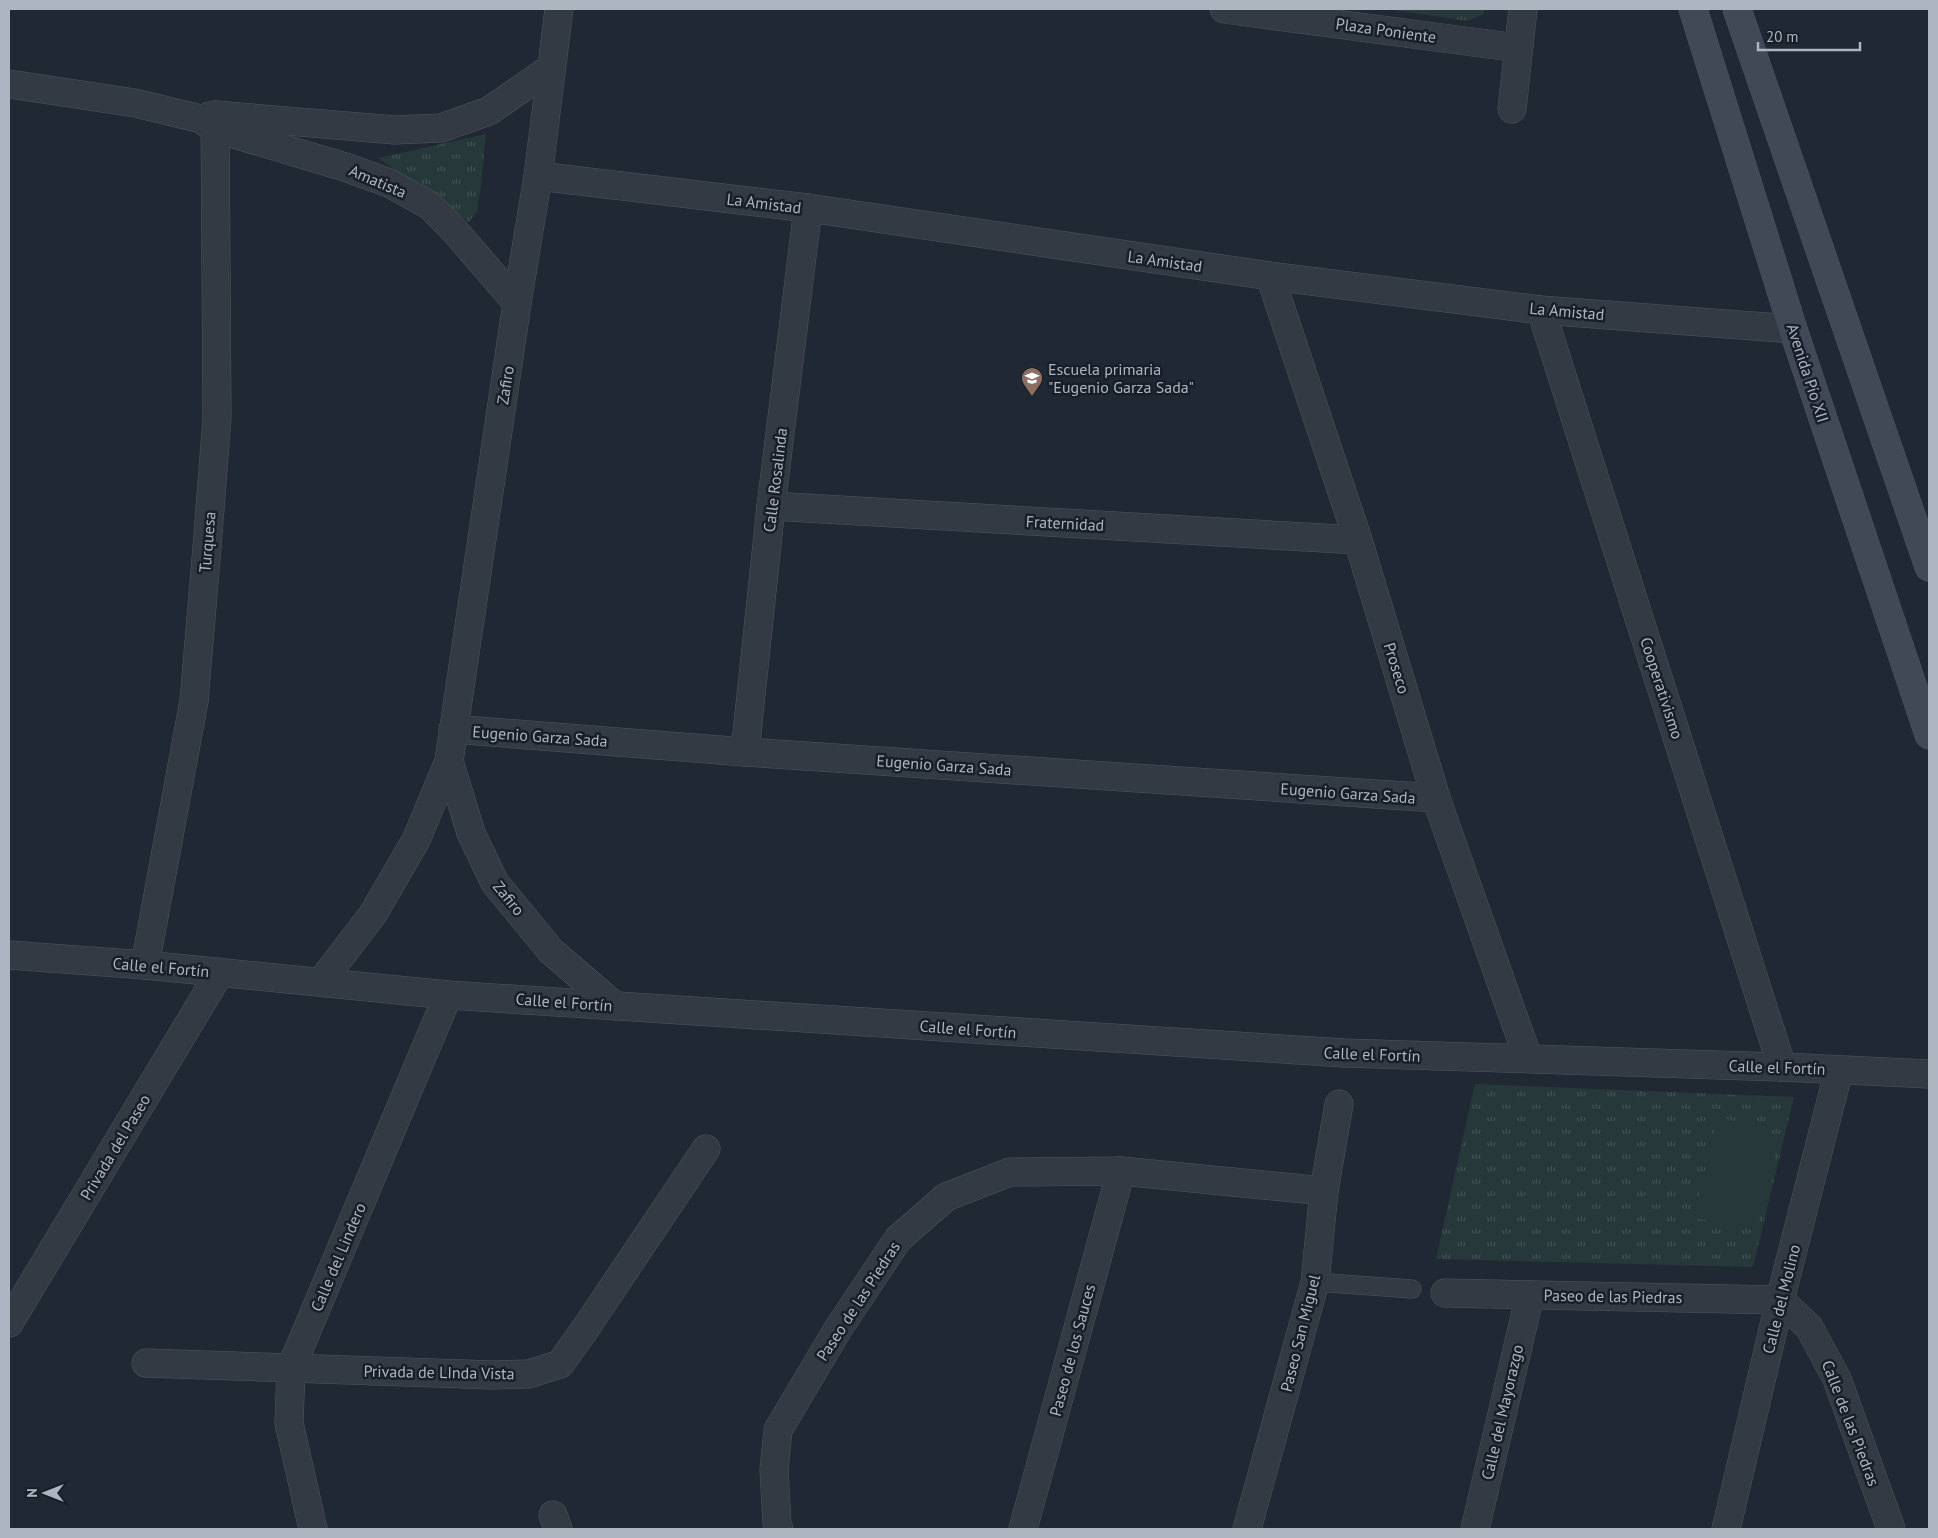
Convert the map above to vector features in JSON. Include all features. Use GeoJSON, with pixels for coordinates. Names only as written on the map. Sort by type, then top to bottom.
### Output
{"type":"FeatureCollection","features":[{"type":"Feature","properties":{"kind":"street","name":"Zafiro"},"geometry":{"type":"LineString","coordinates":[[321,982],[374,914],[416,840],[449,760],[517,303],[538,176],[559,9]]}},
{"type":"Feature","properties":{"kind":"street","name":"Plaza Poniente"},"geometry":{"type":"LineString","coordinates":[[1224,9],[1518,48]]}},
{"type":"Feature","properties":{"kind":"street"},"geometry":{"type":"LineString","coordinates":[[1512,109],[1523,9]]}},
{"type":"Feature","properties":{"kind":"street","name":"Avenida Pío XII"},"geometry":{"type":"LineString","coordinates":[[1693,9],[1794,329],[1929,734]]}},
{"type":"Feature","properties":{"kind":"street"},"geometry":{"type":"LineString","coordinates":[[1737,9],[1929,567]]}},
{"type":"Feature","properties":{"kind":"street","name":"Amatista"},"geometry":{"type":"LineString","coordinates":[[210,121],[395,130],[441,128],[489,111],[551,68]]}},
{"type":"Feature","properties":{"kind":"street","name":"Amatista"},"geometry":{"type":"LineString","coordinates":[[9,84],[135,103],[210,121],[389,183],[429,205],[460,236],[517,303]]}},
{"type":"Feature","properties":{"kind":"street","name":"Turquesa"},"geometry":{"type":"LineString","coordinates":[[145,965],[194,701],[217,418],[210,121]]}},
{"type":"Feature","properties":{"kind":"street","name":"La Amistad"},"geometry":{"type":"LineString","coordinates":[[538,176],[808,208],[1270,276],[1542,310],[1794,329]]}},
{"type":"Feature","properties":{"kind":"street","name":"Calle Rosalinda"},"geometry":{"type":"LineString","coordinates":[[745,752],[771,506],[808,208]]}},
{"type":"Feature","properties":{"kind":"street","name":"Proseco"},"geometry":{"type":"LineString","coordinates":[[1270,276],[1358,540],[1436,798],[1528,1058]]}},
{"type":"Feature","properties":{"kind":"street","name":"Cooperativismo"},"geometry":{"type":"LineString","coordinates":[[1542,310],[1782,1067]]}},
{"type":"Feature","properties":{"kind":"street","name":"Fraternidad"},"geometry":{"type":"LineString","coordinates":[[771,506],[1358,540]]}},
{"type":"Feature","properties":{"kind":"street","name":"Eugenio Garza Sada"},"geometry":{"type":"LineString","coordinates":[[453,729],[745,752],[1436,798]]}},
{"type":"Feature","properties":{"kind":"street","name":"Zafiro"},"geometry":{"type":"LineString","coordinates":[[449,760],[471,833],[495,883],[552,952],[615,1006]]}},
{"type":"Feature","properties":{"kind":"street","name":"Calle el Fortín"},"geometry":{"type":"LineString","coordinates":[[9,955],[145,965],[448,995],[1344,1053],[1782,1067],[1929,1074]]}},
{"type":"Feature","properties":{"kind":"street","name":"Privada del Paseo"},"geometry":{"type":"LineString","coordinates":[[9,1323],[220,972]]}},
{"type":"Feature","properties":{"kind":"street","name":"Calle del Lindero"},"geometry":{"type":"LineString","coordinates":[[313,1529],[289,1423],[291,1368],[448,995]]}},
{"type":"Feature","properties":{"kind":"street","name":"Calle del Molino"},"geometry":{"type":"LineString","coordinates":[[1726,1529],[1780,1300],[1839,1070]]}},
{"type":"Feature","properties":{"kind":"street","name":"Paseo San Miguel"},"geometry":{"type":"LineString","coordinates":[[1248,1529],[1315,1282],[1324,1190],[1339,1104]]}},
{"type":"Feature","properties":{"kind":"street","name":"Privada de LInda Vista"},"geometry":{"type":"LineString","coordinates":[[146,1362],[492,1375],[529,1374],[560,1364],[706,1148]]}},
{"type":"Feature","properties":{"kind":"street","name":"Paseo de las Piedras"},"geometry":{"type":"LineString","coordinates":[[779,1529],[774,1470],[778,1430],[838,1329],[898,1239],[946,1197],[1010,1172],[1121,1171],[1324,1190]]}},
{"type":"Feature","properties":{"kind":"street","name":"Paseo de los Sauces"},"geometry":{"type":"LineString","coordinates":[[1023,1529],[1121,1171]]}},
{"type":"Feature","properties":{"kind":"street","name":"Paseo de las Piedras"},"geometry":{"type":"LineString","coordinates":[[1445,1293],[1780,1300]]}},
{"type":"Feature","properties":{"kind":"street","name":"Calle del Mayorazgo"},"geometry":{"type":"LineString","coordinates":[[1475,1529],[1530,1295]]}},
{"type":"Feature","properties":{"kind":"street","name":"Calle de las Piedras"},"geometry":{"type":"LineString","coordinates":[[1780,1300],[1809,1327],[1837,1379],[1891,1529]]}},
{"type":"Feature","properties":{"kind":"lane"},"geometry":{"type":"LineString","coordinates":[[1315,1282],[1412,1289]]}},
{"type":"Feature","properties":{"kind":"green space"},"geometry":{"type":"Polygon","coordinates":[[[1385,9],[1484,9],[1484,14],[1468,21],[1385,9]]]}},
{"type":"Feature","properties":{"kind":"green space"},"geometry":{"type":"Polygon","coordinates":[[[486,134],[477,212],[469,222],[378,158],[486,134]]]}},
{"type":"Feature","properties":{"kind":"green space"},"geometry":{"type":"Polygon","coordinates":[[[1475,1084],[1794,1097],[1753,1267],[1436,1259],[1475,1084]]]}},
{"type":"Feature","properties":{"kind":"green space"},"geometry":{"type":"Polygon","coordinates":[[[1717,1116],[1779,1136],[1757,1228],[1695,1218],[1717,1116]]]}},
{"type":"Feature","properties":{"kind":"place","name":"Escuela primaria \"Eugenio Garza Sada\""},"geometry":{"type":"Point","coordinates":[1032,397]}}]}
